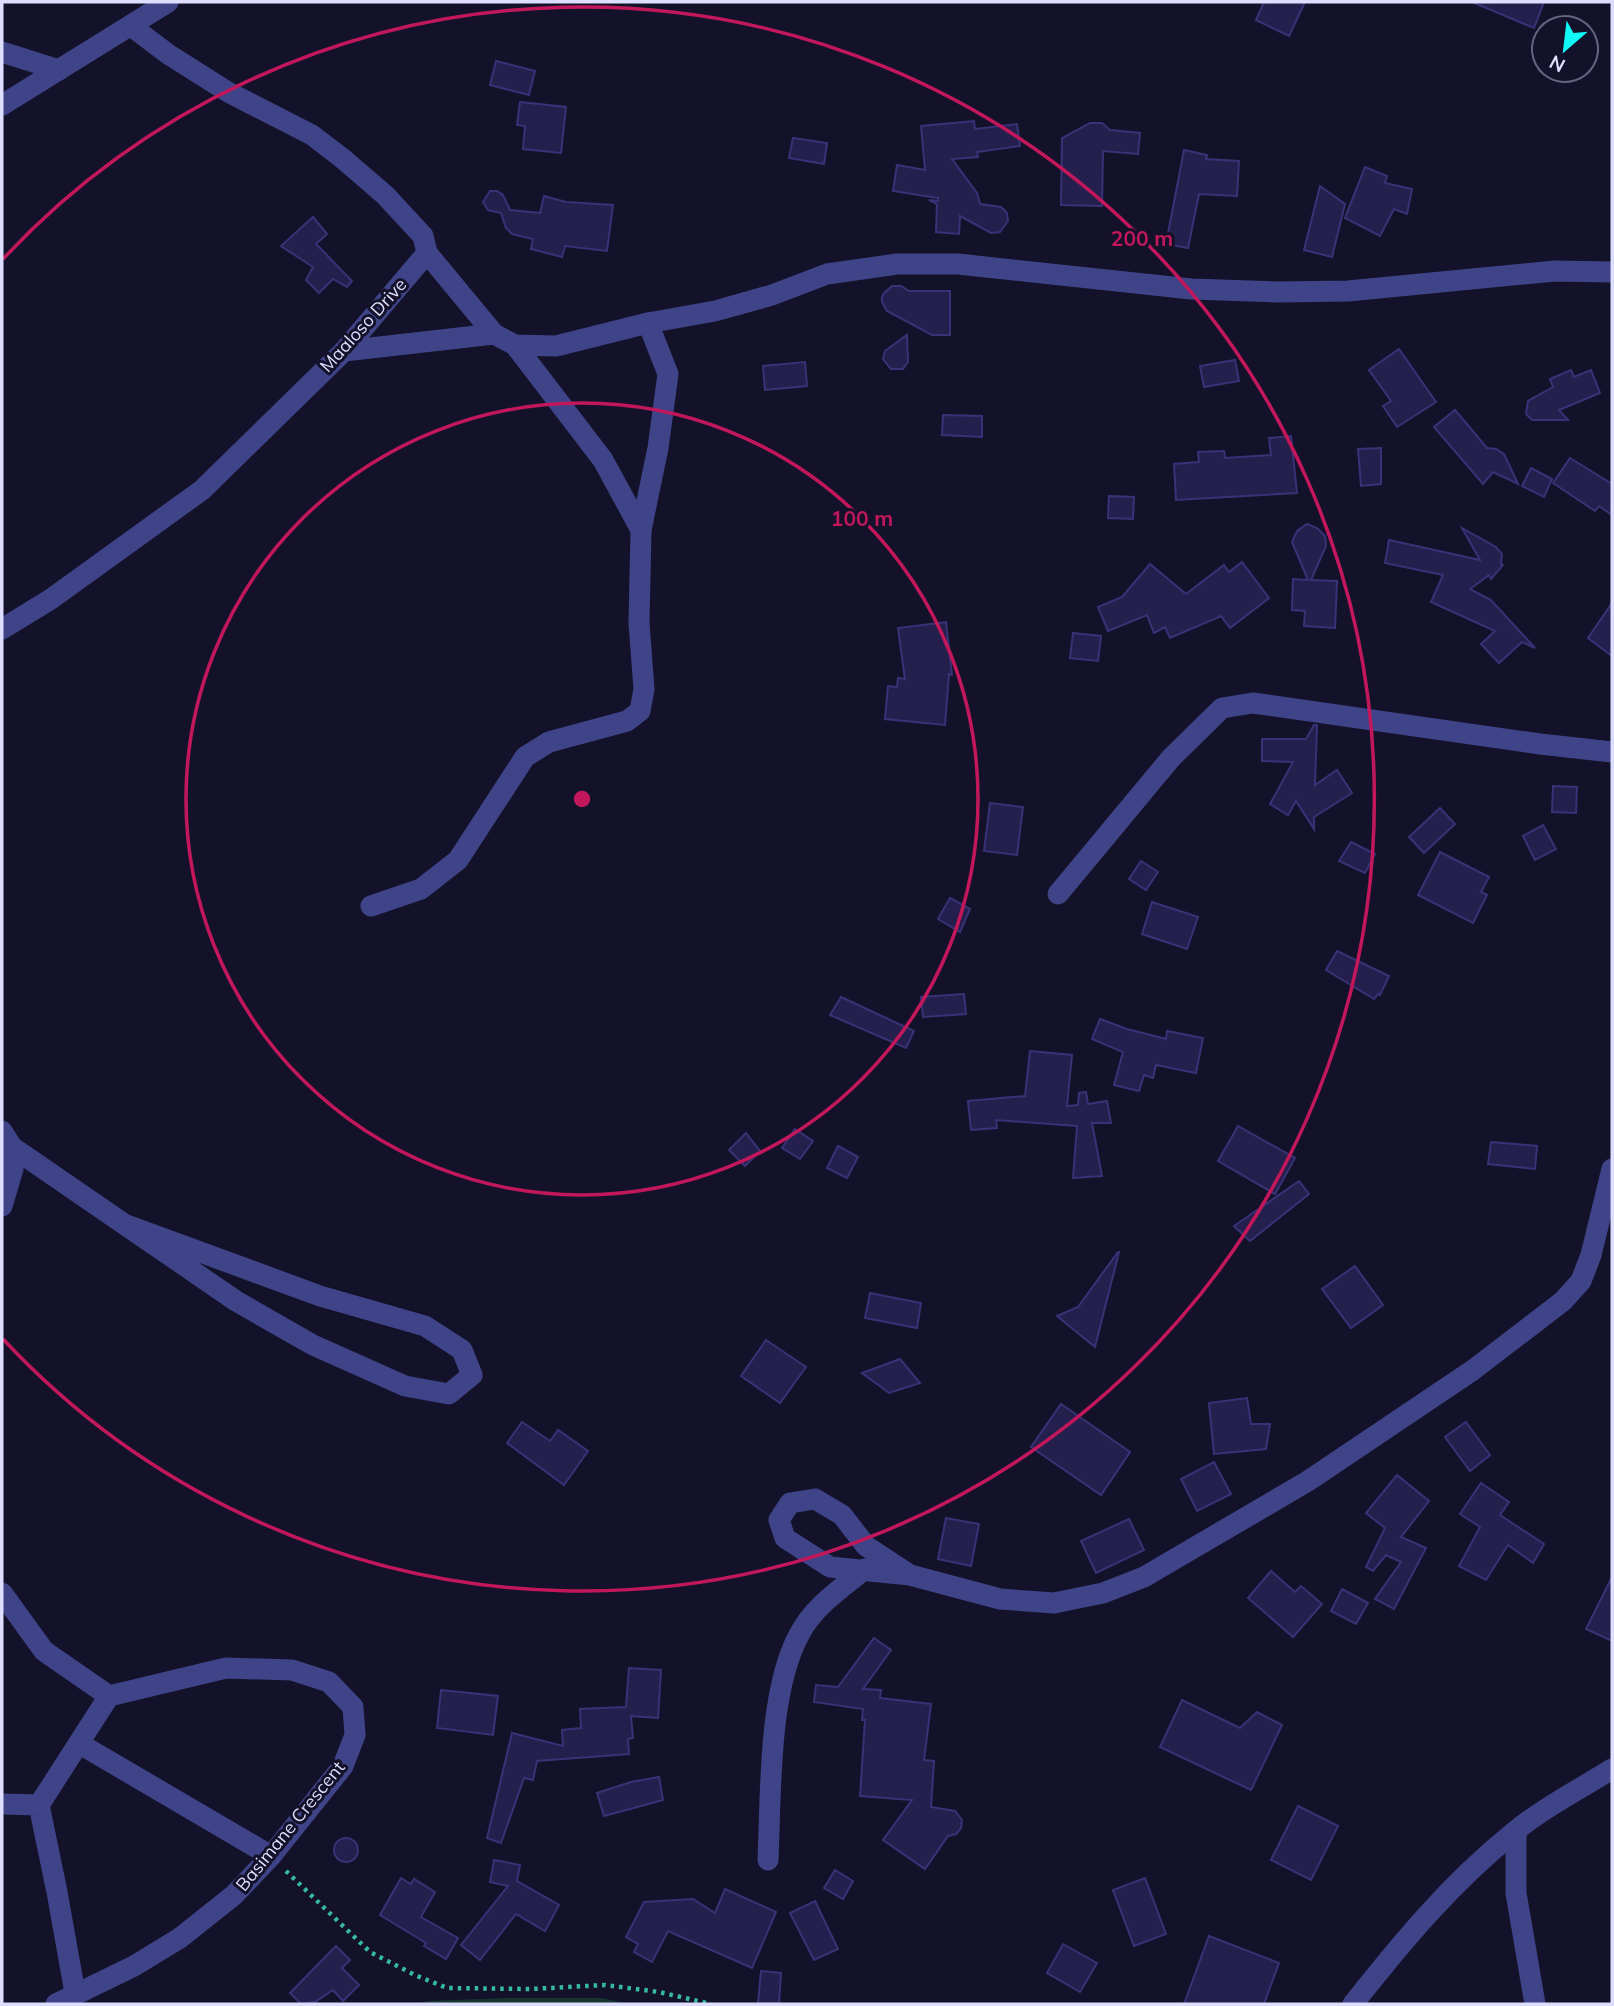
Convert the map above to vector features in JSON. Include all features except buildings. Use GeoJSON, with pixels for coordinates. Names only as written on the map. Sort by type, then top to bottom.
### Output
{"type":"FeatureCollection","features":[{"type":"Feature","properties":{"kind":"street"},"geometry":{"type":"LineString","coordinates":[[2,105],[168,2]]}},
{"type":"Feature","properties":{"kind":"street"},"geometry":{"type":"LineString","coordinates":[[131,26],[178,61],[228,92],[312,135],[385,195],[423,236],[427,253],[495,334],[515,345],[603,460],[641,530]]}},
{"type":"Feature","properties":{"kind":"street"},"geometry":{"type":"LineString","coordinates":[[2,52],[59,70]]}},
{"type":"Feature","properties":{"kind":"street","name":"Maaloso Drive"},"geometry":{"type":"LineString","coordinates":[[2,629],[51,599],[202,490],[344,351],[427,253]]}},
{"type":"Feature","properties":{"kind":"street"},"geometry":{"type":"LineString","coordinates":[[515,345],[555,346],[648,323],[715,311],[772,295],[827,274],[897,264],[984,266],[1191,289],[1278,292],[1348,291],[1555,271],[1612,272]]}},
{"type":"Feature","properties":{"kind":"street"},"geometry":{"type":"LineString","coordinates":[[371,906],[421,889],[458,860],[525,757],[549,742],[627,721],[640,711],[644,689],[639,623],[641,530],[658,448],[668,374],[648,323]]}},
{"type":"Feature","properties":{"kind":"street"},"geometry":{"type":"LineString","coordinates":[[344,351],[495,334]]}},
{"type":"Feature","properties":{"kind":"street"},"geometry":{"type":"LineString","coordinates":[[1058,894],[1171,758],[1222,708],[1253,703],[1612,752]]}},
{"type":"Feature","properties":{"kind":"street"},"geometry":{"type":"LineString","coordinates":[[2,1206],[13,1169],[7,1139]]}},
{"type":"Feature","properties":{"kind":"street"},"geometry":{"type":"LineString","coordinates":[[7,1139],[124,1224],[247,1307],[313,1345],[405,1386],[449,1394],[472,1375],[462,1350],[425,1326],[320,1296],[124,1224]]}},
{"type":"Feature","properties":{"kind":"street"},"geometry":{"type":"LineString","coordinates":[[911,1575],[866,1546],[842,1515],[815,1499],[790,1503],[779,1520],[785,1538],[830,1567],[911,1575],[1000,1599],[1054,1603],[1103,1593],[1144,1577],[1308,1481],[1473,1370],[1563,1301],[1581,1281],[1591,1255],[1612,1169]]}},
{"type":"Feature","properties":{"kind":"street"},"geometry":{"type":"LineString","coordinates":[[768,1860],[773,1755],[782,1677],[800,1632],[819,1607],[865,1569]]}},
{"type":"Feature","properties":{"kind":"street"},"geometry":{"type":"LineString","coordinates":[[2,1593],[44,1651],[109,1696],[39,1805],[66,1999]]}},
{"type":"Feature","properties":{"kind":"street","name":"Basimane Crescent"},"geometry":{"type":"LineString","coordinates":[[66,1999],[134,1966],[180,1938],[234,1895],[271,1856],[343,1766],[355,1735],[352,1707],[329,1682],[292,1670],[226,1668],[109,1696]]}},
{"type":"Feature","properties":{"kind":"street"},"geometry":{"type":"LineString","coordinates":[[80,1744],[271,1856]]}},
{"type":"Feature","properties":{"kind":"street"},"geometry":{"type":"LineString","coordinates":[[1353,2004],[1456,1882],[1516,1830],[1612,1769]]}},
{"type":"Feature","properties":{"kind":"street"},"geometry":{"type":"LineString","coordinates":[[2,1804],[39,1805]]}},
{"type":"Feature","properties":{"kind":"street"},"geometry":{"type":"LineString","coordinates":[[1516,1830],[1516,1892],[1535,2004]]}},
{"type":"Feature","properties":{"kind":"path"},"geometry":{"type":"LineString","coordinates":[[271,1856],[370,1952],[447,1988],[531,1989],[605,1985],[711,2004]]}},
{"type":"Feature","properties":{"kind":"green space"},"geometry":{"type":"Polygon","coordinates":[[[602,1998],[628,2004],[420,2004],[428,2001],[602,1998]]]}}]}
